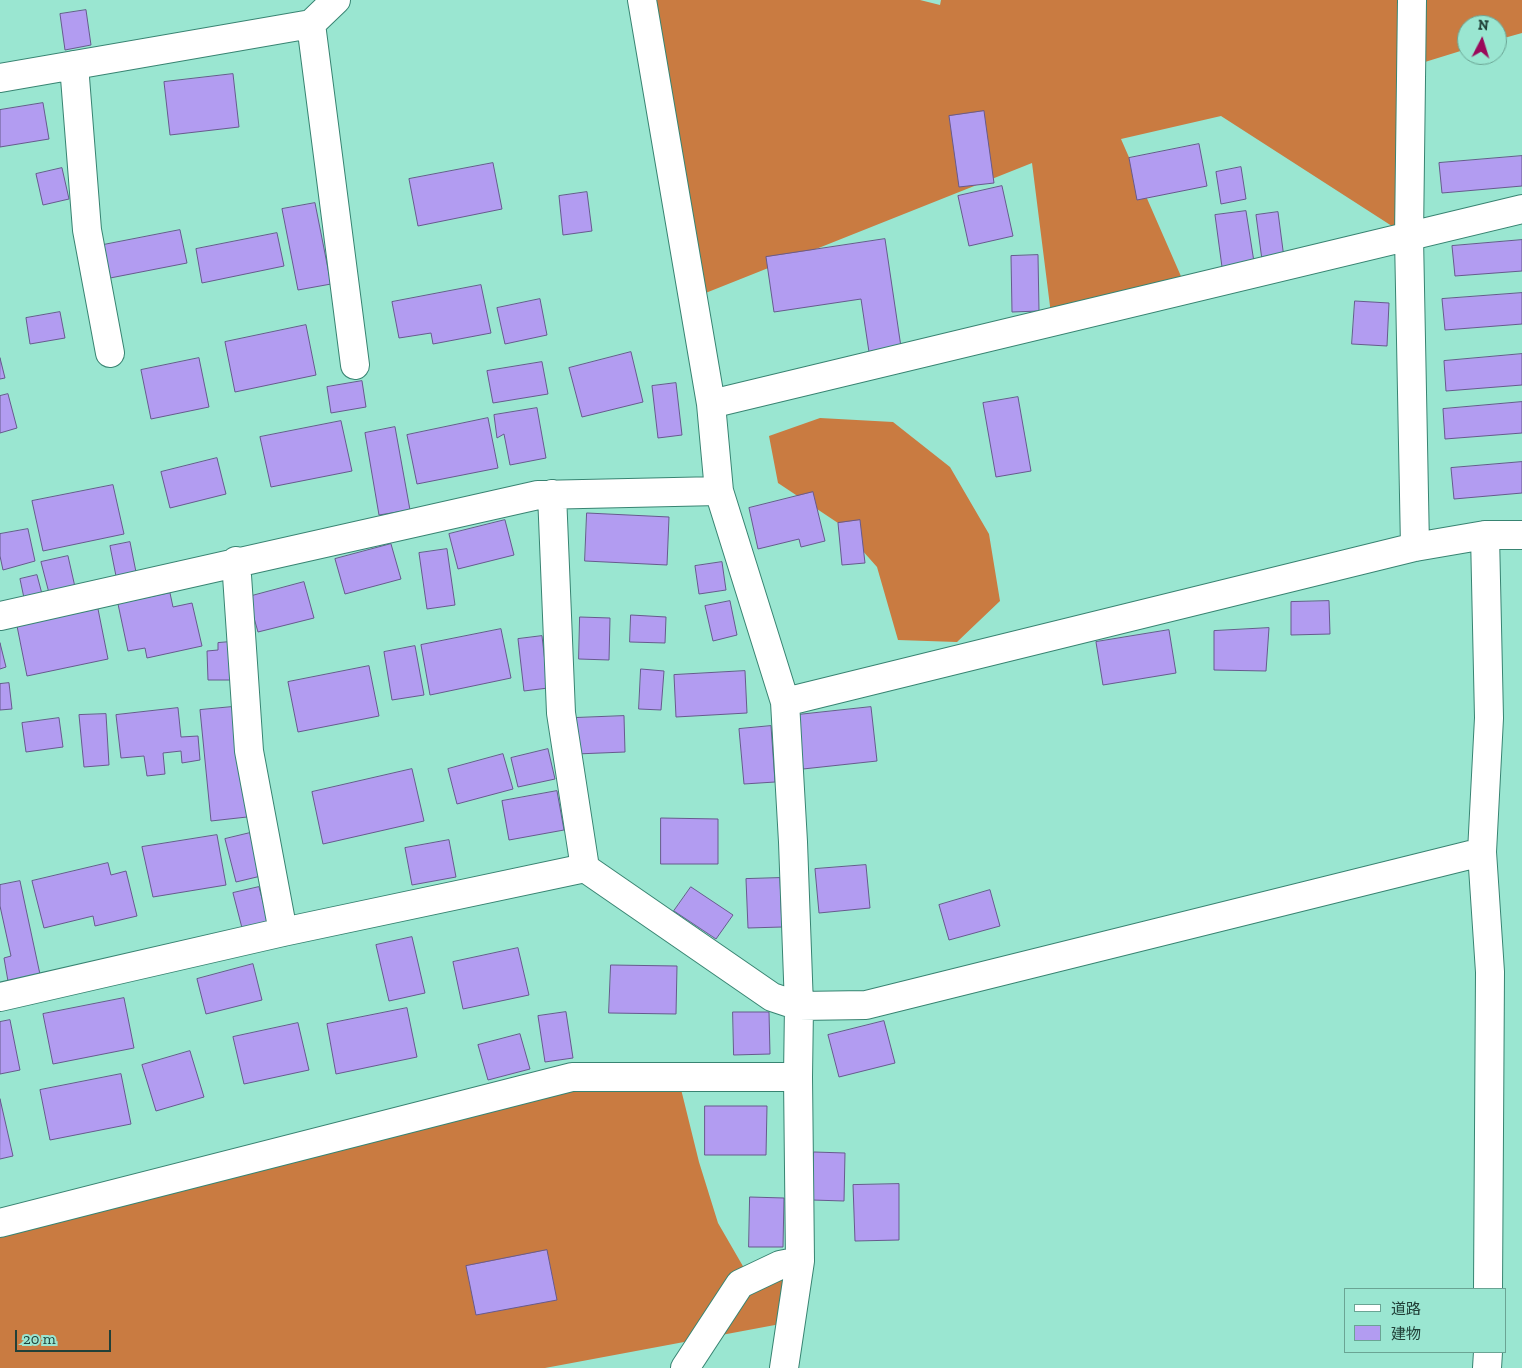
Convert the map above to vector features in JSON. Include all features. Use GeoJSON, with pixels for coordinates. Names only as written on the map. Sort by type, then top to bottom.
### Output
{"type":"FeatureCollection","features":[{"type":"Feature","properties":{"kind":"street"},"geometry":{"type":"LineString","coordinates":[[0,78],[311,24],[336,0]]}},
{"type":"Feature","properties":{"kind":"street"},"geometry":{"type":"LineString","coordinates":[[642,0],[711,404],[719,491],[785,702],[794,842],[799,1006],[800,1261],[784,1368]]}},
{"type":"Feature","properties":{"kind":"street"},"geometry":{"type":"LineString","coordinates":[[1412,0],[1408,237],[1415,547]]}},
{"type":"Feature","properties":{"kind":"street"},"geometry":{"type":"LineString","coordinates":[[311,24],[355,366]]}},
{"type":"Feature","properties":{"kind":"street"},"geometry":{"type":"LineString","coordinates":[[74,65],[87,230],[110,353]]}},
{"type":"Feature","properties":{"kind":"street"},"geometry":{"type":"LineString","coordinates":[[711,404],[1522,209]]}},
{"type":"Feature","properties":{"kind":"street"},"geometry":{"type":"LineString","coordinates":[[0,616],[236,561],[538,495],[719,491]]}},
{"type":"Feature","properties":{"kind":"street"},"geometry":{"type":"LineString","coordinates":[[552,494],[561,713],[586,868],[772,997],[799,1006],[866,1004],[1482,852]]}},
{"type":"Feature","properties":{"kind":"street"},"geometry":{"type":"LineString","coordinates":[[1485,535],[1489,718],[1482,852],[1490,972],[1488,1288]]}},
{"type":"Feature","properties":{"kind":"street"},"geometry":{"type":"LineString","coordinates":[[785,702],[1415,547],[1485,535],[1522,535]]}},
{"type":"Feature","properties":{"kind":"street"},"geometry":{"type":"LineString","coordinates":[[236,561],[249,751],[283,932]]}},
{"type":"Feature","properties":{"kind":"street"},"geometry":{"type":"LineString","coordinates":[[0,997],[283,932],[586,868]]}},
{"type":"Feature","properties":{"kind":"street"},"geometry":{"type":"LineString","coordinates":[[0,1222],[572,1076],[798,1076]]}},
{"type":"Feature","properties":{"kind":"street"},"geometry":{"type":"LineString","coordinates":[[685,1368],[740,1284],[780,1265],[800,1261]]}},
{"type":"Feature","properties":{"kind":"street"},"geometry":{"type":"LineString","coordinates":[[1488,1353],[1488,1368]]}},
{"type":"Feature","properties":{"kind":"shaded area"},"geometry":{"type":"Polygon","coordinates":[[[653,0],[920,0],[940,5],[941,0],[1522,0],[1522,33],[1507,37],[1507,15],[1457,15],[1457,52],[1412,66],[1409,237],[1221,116],[1121,139],[1187,290],[1052,322],[1032,163],[693,298],[653,0]]]}},
{"type":"Feature","properties":{"kind":"shaded area"},"geometry":{"type":"Polygon","coordinates":[[[820,418],[893,422],[950,467],[989,534],[1000,601],[957,642],[898,640],[877,567],[838,523],[778,483],[769,436],[820,418]]]}},
{"type":"Feature","properties":{"kind":"shaded area"},"geometry":{"type":"Polygon","coordinates":[[[678,1077],[699,1162],[718,1223],[744,1268],[800,1261],[791,1322],[545,1368],[0,1368],[0,1223],[506,1093],[678,1077]]]}},
{"type":"Feature","properties":{"kind":"building"},"geometry":{"type":"Polygon","coordinates":[[[86,10],[91,45],[65,50],[60,14],[86,10]]]}},
{"type":"Feature","properties":{"kind":"building"},"geometry":{"type":"Polygon","coordinates":[[[233,74],[239,127],[170,135],[164,82],[233,74]]]}},
{"type":"Feature","properties":{"kind":"building"},"geometry":{"type":"Polygon","coordinates":[[[43,103],[49,139],[0,147],[0,110],[43,103]]]}},
{"type":"Feature","properties":{"kind":"building"},"geometry":{"type":"Polygon","coordinates":[[[984,111],[994,183],[959,187],[949,116],[984,111]]]}},
{"type":"Feature","properties":{"kind":"building"},"geometry":{"type":"Polygon","coordinates":[[[1199,144],[1207,186],[1137,200],[1129,158],[1199,144]]]}},
{"type":"Feature","properties":{"kind":"building"},"geometry":{"type":"Polygon","coordinates":[[[1522,156],[1522,186],[1442,193],[1439,163],[1522,156]]]}},
{"type":"Feature","properties":{"kind":"building"},"geometry":{"type":"Polygon","coordinates":[[[493,163],[502,209],[418,226],[409,179],[493,163]]]}},
{"type":"Feature","properties":{"kind":"building"},"geometry":{"type":"Polygon","coordinates":[[[1241,167],[1246,199],[1221,204],[1216,172],[1241,167]]]}},
{"type":"Feature","properties":{"kind":"building"},"geometry":{"type":"Polygon","coordinates":[[[62,168],[69,199],[43,205],[36,174],[62,168]]]}},
{"type":"Feature","properties":{"kind":"building"},"geometry":{"type":"Polygon","coordinates":[[[1002,186],[1013,236],[969,246],[958,196],[1002,186]]]}},
{"type":"Feature","properties":{"kind":"building"},"geometry":{"type":"Polygon","coordinates":[[[587,192],[592,231],[563,235],[559,196],[587,192]]]}},
{"type":"Feature","properties":{"kind":"building"},"geometry":{"type":"Polygon","coordinates":[[[315,203],[331,284],[298,290],[282,209],[315,203]]]}},
{"type":"Feature","properties":{"kind":"building"},"geometry":{"type":"Polygon","coordinates":[[[1246,211],[1254,262],[1222,267],[1215,215],[1246,211]]]}},
{"type":"Feature","properties":{"kind":"building"},"geometry":{"type":"Polygon","coordinates":[[[1278,212],[1284,258],[1262,260],[1256,215],[1278,212]]]}},
{"type":"Feature","properties":{"kind":"building"},"geometry":{"type":"Polygon","coordinates":[[[180,230],[187,263],[105,279],[98,246],[180,230]]]}},
{"type":"Feature","properties":{"kind":"building"},"geometry":{"type":"Polygon","coordinates":[[[277,233],[284,266],[202,283],[196,249],[277,233]]]}},
{"type":"Feature","properties":{"kind":"building"},"geometry":{"type":"Polygon","coordinates":[[[885,239],[901,347],[869,352],[861,299],[774,312],[766,257],[885,239]]]}},
{"type":"Feature","properties":{"kind":"building"},"geometry":{"type":"Polygon","coordinates":[[[1522,240],[1522,271],[1455,276],[1452,246],[1522,240]]]}},
{"type":"Feature","properties":{"kind":"building"},"geometry":{"type":"Polygon","coordinates":[[[1038,255],[1039,311],[1012,312],[1011,256],[1038,255]]]}},
{"type":"Feature","properties":{"kind":"building"},"geometry":{"type":"Polygon","coordinates":[[[481,285],[491,333],[433,344],[431,333],[399,338],[392,302],[481,285]]]}},
{"type":"Feature","properties":{"kind":"building"},"geometry":{"type":"Polygon","coordinates":[[[1522,293],[1522,324],[1445,330],[1442,299],[1522,293]]]}},
{"type":"Feature","properties":{"kind":"building"},"geometry":{"type":"Polygon","coordinates":[[[540,299],[547,335],[505,344],[497,308],[540,299]]]}},
{"type":"Feature","properties":{"kind":"building"},"geometry":{"type":"Polygon","coordinates":[[[1355,301],[1389,303],[1387,346],[1352,344],[1355,301]]]}},
{"type":"Feature","properties":{"kind":"building"},"geometry":{"type":"Polygon","coordinates":[[[60,312],[65,338],[30,344],[26,318],[60,312]]]}},
{"type":"Feature","properties":{"kind":"building"},"geometry":{"type":"Polygon","coordinates":[[[306,325],[316,375],[235,392],[225,342],[306,325]]]}},
{"type":"Feature","properties":{"kind":"building"},"geometry":{"type":"Polygon","coordinates":[[[631,352],[643,402],[582,417],[569,368],[631,352]]]}},
{"type":"Feature","properties":{"kind":"building"},"geometry":{"type":"Polygon","coordinates":[[[1522,354],[1522,385],[1446,391],[1444,361],[1522,354]]]}},
{"type":"Feature","properties":{"kind":"building"},"geometry":{"type":"Polygon","coordinates":[[[0,358],[5,378],[0,379],[0,358]]]}},
{"type":"Feature","properties":{"kind":"building"},"geometry":{"type":"Polygon","coordinates":[[[199,358],[209,407],[151,419],[141,370],[199,358]]]}},
{"type":"Feature","properties":{"kind":"building"},"geometry":{"type":"Polygon","coordinates":[[[542,362],[548,394],[493,403],[487,371],[542,362]]]}},
{"type":"Feature","properties":{"kind":"building"},"geometry":{"type":"Polygon","coordinates":[[[362,381],[366,407],[331,413],[327,387],[362,381]]]}},
{"type":"Feature","properties":{"kind":"building"},"geometry":{"type":"Polygon","coordinates":[[[676,383],[682,435],[658,438],[652,386],[676,383]]]}},
{"type":"Feature","properties":{"kind":"building"},"geometry":{"type":"Polygon","coordinates":[[[8,394],[17,428],[0,433],[0,396],[8,394]]]}},
{"type":"Feature","properties":{"kind":"building"},"geometry":{"type":"Polygon","coordinates":[[[1018,397],[1031,471],[996,477],[983,403],[1018,397]]]}},
{"type":"Feature","properties":{"kind":"building"},"geometry":{"type":"Polygon","coordinates":[[[1522,402],[1522,433],[1445,439],[1443,409],[1522,402]]]}},
{"type":"Feature","properties":{"kind":"building"},"geometry":{"type":"Polygon","coordinates":[[[537,408],[546,458],[510,465],[504,434],[497,438],[494,415],[537,408]]]}},
{"type":"Feature","properties":{"kind":"building"},"geometry":{"type":"Polygon","coordinates":[[[488,418],[498,468],[417,484],[407,435],[488,418]]]}},
{"type":"Feature","properties":{"kind":"building"},"geometry":{"type":"Polygon","coordinates":[[[341,421],[352,471],[271,487],[260,437],[341,421]]]}},
{"type":"Feature","properties":{"kind":"building"},"geometry":{"type":"Polygon","coordinates":[[[395,427],[410,510],[379,515],[365,433],[395,427]]]}},
{"type":"Feature","properties":{"kind":"building"},"geometry":{"type":"Polygon","coordinates":[[[217,458],[226,494],[170,508],[161,472],[217,458]]]}},
{"type":"Feature","properties":{"kind":"building"},"geometry":{"type":"Polygon","coordinates":[[[1522,462],[1522,493],[1454,499],[1451,468],[1522,462]]]}},
{"type":"Feature","properties":{"kind":"building"},"geometry":{"type":"Polygon","coordinates":[[[113,485],[124,534],[43,551],[32,501],[113,485]]]}},
{"type":"Feature","properties":{"kind":"building"},"geometry":{"type":"Polygon","coordinates":[[[813,492],[825,541],[801,547],[799,539],[758,549],[749,508],[813,492]]]}},
{"type":"Feature","properties":{"kind":"building"},"geometry":{"type":"Polygon","coordinates":[[[587,513],[669,517],[667,565],[585,561],[587,513]]]}},
{"type":"Feature","properties":{"kind":"building"},"geometry":{"type":"Polygon","coordinates":[[[505,520],[514,555],[458,569],[449,534],[505,520]]]}},
{"type":"Feature","properties":{"kind":"building"},"geometry":{"type":"Polygon","coordinates":[[[860,520],[865,563],[842,565],[838,523],[860,520]]]}},
{"type":"Feature","properties":{"kind":"building"},"geometry":{"type":"Polygon","coordinates":[[[28,529],[35,561],[3,570],[0,556],[0,534],[28,529]]]}},
{"type":"Feature","properties":{"kind":"building"},"geometry":{"type":"Polygon","coordinates":[[[130,542],[136,572],[116,576],[110,546],[130,542]]]}},
{"type":"Feature","properties":{"kind":"building"},"geometry":{"type":"Polygon","coordinates":[[[391,544],[401,579],[345,594],[335,559],[391,544]]]}},
{"type":"Feature","properties":{"kind":"building"},"geometry":{"type":"Polygon","coordinates":[[[447,549],[455,605],[427,609],[419,553],[447,549]]]}},
{"type":"Feature","properties":{"kind":"building"},"geometry":{"type":"Polygon","coordinates":[[[68,556],[75,587],[49,593],[41,562],[68,556]]]}},
{"type":"Feature","properties":{"kind":"building"},"geometry":{"type":"Polygon","coordinates":[[[722,562],[726,590],[699,594],[695,566],[722,562]]]}},
{"type":"Feature","properties":{"kind":"building"},"geometry":{"type":"Polygon","coordinates":[[[37,575],[42,594],[24,598],[20,579],[37,575]]]}},
{"type":"Feature","properties":{"kind":"building"},"geometry":{"type":"Polygon","coordinates":[[[304,582],[314,618],[258,632],[248,597],[304,582]]]}},
{"type":"Feature","properties":{"kind":"building"},"geometry":{"type":"Polygon","coordinates":[[[170,593],[173,607],[192,603],[202,646],[147,658],[145,648],[128,651],[118,604],[170,593]]]}},
{"type":"Feature","properties":{"kind":"building"},"geometry":{"type":"Polygon","coordinates":[[[730,601],[737,635],[713,641],[705,606],[730,601]]]}},
{"type":"Feature","properties":{"kind":"building"},"geometry":{"type":"Polygon","coordinates":[[[1329,601],[1330,634],[1291,635],[1291,602],[1329,601]]]}},
{"type":"Feature","properties":{"kind":"building"},"geometry":{"type":"Polygon","coordinates":[[[98,609],[108,659],[27,676],[17,626],[98,609]]]}},
{"type":"Feature","properties":{"kind":"building"},"geometry":{"type":"Polygon","coordinates":[[[631,615],[666,617],[665,643],[630,642],[631,615]]]}},
{"type":"Feature","properties":{"kind":"building"},"geometry":{"type":"Polygon","coordinates":[[[580,617],[610,618],[609,660],[579,659],[580,617]]]}},
{"type":"Feature","properties":{"kind":"building"},"geometry":{"type":"Polygon","coordinates":[[[1269,628],[1266,671],[1214,670],[1214,631],[1269,628]]]}},
{"type":"Feature","properties":{"kind":"building"},"geometry":{"type":"Polygon","coordinates":[[[501,629],[511,678],[430,695],[421,645],[501,629]]]}},
{"type":"Feature","properties":{"kind":"building"},"geometry":{"type":"Polygon","coordinates":[[[1169,630],[1176,673],[1103,685],[1096,642],[1169,630]]]}},
{"type":"Feature","properties":{"kind":"building"},"geometry":{"type":"Polygon","coordinates":[[[542,636],[548,688],[524,691],[518,639],[542,636]]]}},
{"type":"Feature","properties":{"kind":"building"},"geometry":{"type":"Polygon","coordinates":[[[230,642],[232,680],[208,680],[207,651],[218,650],[218,643],[230,642]]]}},
{"type":"Feature","properties":{"kind":"building"},"geometry":{"type":"Polygon","coordinates":[[[0,643],[6,667],[0,669],[0,643]]]}},
{"type":"Feature","properties":{"kind":"building"},"geometry":{"type":"Polygon","coordinates":[[[415,646],[424,695],[392,700],[384,652],[415,646]]]}},
{"type":"Feature","properties":{"kind":"building"},"geometry":{"type":"Polygon","coordinates":[[[369,666],[379,716],[298,732],[288,682],[369,666]]]}},
{"type":"Feature","properties":{"kind":"building"},"geometry":{"type":"Polygon","coordinates":[[[641,669],[664,671],[661,710],[639,709],[641,669]]]}},
{"type":"Feature","properties":{"kind":"building"},"geometry":{"type":"Polygon","coordinates":[[[745,671],[747,713],[676,717],[674,675],[745,671]]]}},
{"type":"Feature","properties":{"kind":"building"},"geometry":{"type":"Polygon","coordinates":[[[9,683],[12,709],[0,710],[0,684],[9,683]]]}},
{"type":"Feature","properties":{"kind":"building"},"geometry":{"type":"Polygon","coordinates":[[[232,707],[247,817],[211,821],[200,710],[232,707]]]}},
{"type":"Feature","properties":{"kind":"building"},"geometry":{"type":"Polygon","coordinates":[[[871,707],[877,761],[803,769],[797,715],[871,707]]]}},
{"type":"Feature","properties":{"kind":"building"},"geometry":{"type":"Polygon","coordinates":[[[178,708],[181,737],[198,736],[200,760],[182,763],[181,751],[163,753],[165,774],[147,776],[144,756],[121,758],[116,715],[178,708]]]}},
{"type":"Feature","properties":{"kind":"building"},"geometry":{"type":"Polygon","coordinates":[[[106,714],[109,765],[84,767],[79,715],[106,714]]]}},
{"type":"Feature","properties":{"kind":"building"},"geometry":{"type":"Polygon","coordinates":[[[624,716],[625,752],[576,754],[574,718],[624,716]]]}},
{"type":"Feature","properties":{"kind":"building"},"geometry":{"type":"Polygon","coordinates":[[[59,718],[63,747],[26,752],[22,723],[59,718]]]}},
{"type":"Feature","properties":{"kind":"building"},"geometry":{"type":"Polygon","coordinates":[[[771,726],[775,782],[744,784],[739,729],[771,726]]]}},
{"type":"Feature","properties":{"kind":"building"},"geometry":{"type":"Polygon","coordinates":[[[548,749],[555,779],[518,787],[511,758],[548,749]]]}},
{"type":"Feature","properties":{"kind":"building"},"geometry":{"type":"Polygon","coordinates":[[[503,754],[513,789],[457,804],[448,769],[503,754]]]}},
{"type":"Feature","properties":{"kind":"building"},"geometry":{"type":"Polygon","coordinates":[[[412,769],[424,821],[323,844],[312,792],[412,769]]]}},
{"type":"Feature","properties":{"kind":"building"},"geometry":{"type":"Polygon","coordinates":[[[557,791],[564,830],[509,840],[502,801],[557,791]]]}},
{"type":"Feature","properties":{"kind":"building"},"geometry":{"type":"Polygon","coordinates":[[[661,818],[718,819],[718,864],[661,864],[661,818]]]}},
{"type":"Feature","properties":{"kind":"building"},"geometry":{"type":"Polygon","coordinates":[[[250,833],[261,876],[236,882],[225,839],[250,833]]]}},
{"type":"Feature","properties":{"kind":"building"},"geometry":{"type":"Polygon","coordinates":[[[217,835],[226,885],[153,897],[142,847],[217,835]]]}},
{"type":"Feature","properties":{"kind":"building"},"geometry":{"type":"Polygon","coordinates":[[[449,840],[456,877],[412,885],[405,848],[449,840]]]}},
{"type":"Feature","properties":{"kind":"building"},"geometry":{"type":"Polygon","coordinates":[[[108,863],[111,875],[126,871],[137,916],[95,926],[93,916],[44,928],[32,881],[108,863]]]}},
{"type":"Feature","properties":{"kind":"building"},"geometry":{"type":"Polygon","coordinates":[[[866,865],[870,908],[819,913],[815,869],[866,865]]]}},
{"type":"Feature","properties":{"kind":"building"},"geometry":{"type":"Polygon","coordinates":[[[780,878],[782,927],[748,928],[746,879],[780,878]]]}},
{"type":"Feature","properties":{"kind":"building"},"geometry":{"type":"Polygon","coordinates":[[[20,881],[41,979],[9,987],[4,958],[11,956],[0,906],[0,885],[20,881]]]}},
{"type":"Feature","properties":{"kind":"building"},"geometry":{"type":"Polygon","coordinates":[[[259,887],[268,921],[242,928],[233,893],[259,887]]]}},
{"type":"Feature","properties":{"kind":"building"},"geometry":{"type":"Polygon","coordinates":[[[691,887],[733,915],[716,939],[674,911],[691,887]]]}},
{"type":"Feature","properties":{"kind":"building"},"geometry":{"type":"Polygon","coordinates":[[[990,890],[1000,926],[949,940],[939,905],[990,890]]]}},
{"type":"Feature","properties":{"kind":"building"},"geometry":{"type":"Polygon","coordinates":[[[412,937],[425,993],[389,1001],[376,945],[412,937]]]}},
{"type":"Feature","properties":{"kind":"building"},"geometry":{"type":"Polygon","coordinates":[[[518,948],[529,995],[463,1009],[453,962],[518,948]]]}},
{"type":"Feature","properties":{"kind":"building"},"geometry":{"type":"Polygon","coordinates":[[[253,964],[262,1000],[206,1014],[197,979],[253,964]]]}},
{"type":"Feature","properties":{"kind":"building"},"geometry":{"type":"Polygon","coordinates":[[[611,965],[677,966],[676,1014],[609,1013],[611,965]]]}},
{"type":"Feature","properties":{"kind":"building"},"geometry":{"type":"Polygon","coordinates":[[[124,998],[134,1048],[53,1064],[43,1014],[124,998]]]}},
{"type":"Feature","properties":{"kind":"building"},"geometry":{"type":"Polygon","coordinates":[[[407,1008],[417,1057],[336,1074],[327,1024],[407,1008]]]}},
{"type":"Feature","properties":{"kind":"building"},"geometry":{"type":"Polygon","coordinates":[[[566,1012],[573,1058],[545,1062],[538,1016],[566,1012]]]}},
{"type":"Feature","properties":{"kind":"building"},"geometry":{"type":"Polygon","coordinates":[[[733,1012],[769,1012],[770,1054],[734,1055],[733,1012]]]}},
{"type":"Feature","properties":{"kind":"building"},"geometry":{"type":"Polygon","coordinates":[[[10,1020],[20,1070],[0,1074],[0,1022],[10,1020]]]}},
{"type":"Feature","properties":{"kind":"building"},"geometry":{"type":"Polygon","coordinates":[[[884,1021],[895,1063],[839,1077],[828,1035],[884,1021]]]}},
{"type":"Feature","properties":{"kind":"building"},"geometry":{"type":"Polygon","coordinates":[[[298,1023],[309,1070],[244,1084],[233,1037],[298,1023]]]}},
{"type":"Feature","properties":{"kind":"building"},"geometry":{"type":"Polygon","coordinates":[[[520,1034],[530,1069],[488,1080],[478,1045],[520,1034]]]}},
{"type":"Feature","properties":{"kind":"building"},"geometry":{"type":"Polygon","coordinates":[[[190,1051],[204,1097],[156,1111],[142,1065],[190,1051]]]}},
{"type":"Feature","properties":{"kind":"building"},"geometry":{"type":"Polygon","coordinates":[[[121,1074],[131,1124],[50,1140],[40,1090],[121,1074]]]}},
{"type":"Feature","properties":{"kind":"building"},"geometry":{"type":"Polygon","coordinates":[[[0,1099],[13,1156],[0,1159],[0,1099]]]}},
{"type":"Feature","properties":{"kind":"building"},"geometry":{"type":"Polygon","coordinates":[[[705,1106],[767,1106],[766,1155],[705,1155],[705,1106]]]}},
{"type":"Feature","properties":{"kind":"building"},"geometry":{"type":"Polygon","coordinates":[[[814,1152],[845,1153],[844,1201],[812,1200],[814,1152]]]}},
{"type":"Feature","properties":{"kind":"building"},"geometry":{"type":"Polygon","coordinates":[[[899,1184],[899,1240],[855,1241],[853,1185],[899,1184]]]}},
{"type":"Feature","properties":{"kind":"building"},"geometry":{"type":"Polygon","coordinates":[[[750,1197],[784,1198],[783,1247],[749,1247],[750,1197]]]}},
{"type":"Feature","properties":{"kind":"building"},"geometry":{"type":"Polygon","coordinates":[[[547,1250],[557,1300],[476,1315],[466,1266],[547,1250]]]}}]}
